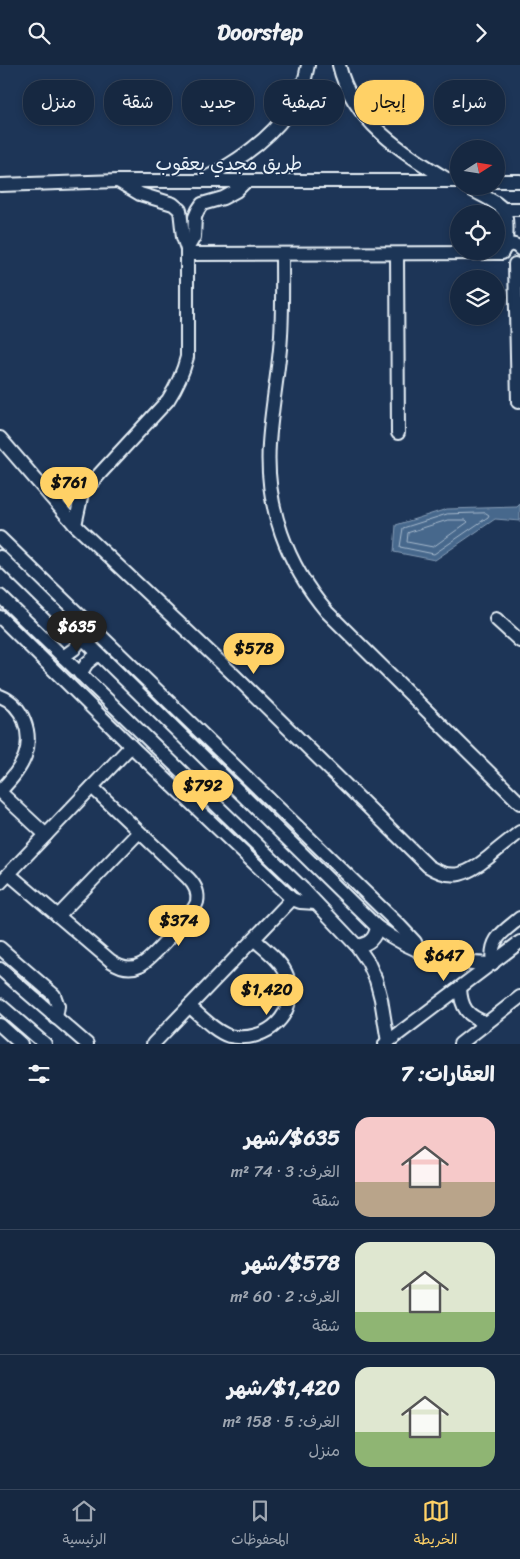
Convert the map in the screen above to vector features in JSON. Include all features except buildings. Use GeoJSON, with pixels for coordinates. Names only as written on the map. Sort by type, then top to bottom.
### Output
{"type":"FeatureCollection","features":[{"type":"Feature","properties":{"kind":"street"},"geometry":{"type":"LineString","coordinates":[[199,182],[219,172],[249,152],[270,134],[290,110],[302,89],[308,65]]}},
{"type":"Feature","properties":{"kind":"street"},"geometry":{"type":"LineString","coordinates":[[339,65],[350,94],[386,139],[410,157],[450,179]]}},
{"type":"Feature","properties":{"kind":"street"},"geometry":{"type":"LineString","coordinates":[[75,525],[82,493],[168,400],[177,387],[187,357],[187,252],[180,210],[173,204],[140,194],[118,181]]}},
{"type":"Feature","properties":{"kind":"street","name":"طريق مجدي يعقوب"},"geometry":{"type":"LineString","coordinates":[[0,185],[118,181],[450,181]]}},
{"type":"Feature","properties":{"kind":"street"},"geometry":{"type":"LineString","coordinates":[[187,252],[194,237],[195,217],[202,204],[223,198],[236,191],[246,181]]}},
{"type":"Feature","properties":{"kind":"street"},"geometry":{"type":"LineString","coordinates":[[505,181],[520,181]]}},
{"type":"Feature","properties":{"kind":"street"},"geometry":{"type":"LineString","coordinates":[[479,195],[499,205]]}},
{"type":"Feature","properties":{"kind":"street"},"geometry":{"type":"LineString","coordinates":[[180,210],[198,209]]}},
{"type":"Feature","properties":{"kind":"street"},"geometry":{"type":"LineString","coordinates":[[505,209],[520,209]]}},
{"type":"Feature","properties":{"kind":"street"},"geometry":{"type":"LineString","coordinates":[[505,212],[505,232]]}},
{"type":"Feature","properties":{"kind":"street"},"geometry":{"type":"LineString","coordinates":[[505,250],[514,245],[520,249]]}},
{"type":"Feature","properties":{"kind":"street"},"geometry":{"type":"LineString","coordinates":[[187,252],[282,254],[450,252]]}},
{"type":"Feature","properties":{"kind":"street"},"geometry":{"type":"LineString","coordinates":[[282,254],[281,346],[270,430],[268,466],[273,505],[285,544],[302,579],[327,612],[520,803]]}},
{"type":"Feature","properties":{"kind":"street"},"geometry":{"type":"LineString","coordinates":[[397,254],[398,433]]}},
{"type":"Feature","properties":{"kind":"street"},"geometry":{"type":"LineString","coordinates":[[504,260],[511,264],[517,261],[518,402]]}},
{"type":"Feature","properties":{"kind":"street"},"geometry":{"type":"LineString","coordinates":[[0,438],[75,525],[235,676],[428,866],[439,873],[450,875],[469,872],[520,831]]}},
{"type":"Feature","properties":{"kind":"street"},"geometry":{"type":"LineString","coordinates":[[51,497],[82,493]]}},
{"type":"Feature","properties":{"kind":"street"},"geometry":{"type":"LineString","coordinates":[[0,538],[400,926],[415,942],[419,952]]}},
{"type":"Feature","properties":{"kind":"street"},"geometry":{"type":"LineString","coordinates":[[0,557],[377,927],[405,946],[419,952],[462,962],[493,963]]}},
{"type":"Feature","properties":{"kind":"street"},"geometry":{"type":"LineString","coordinates":[[0,596],[316,903],[357,946],[368,962],[376,980],[381,999],[387,1043],[520,942]]}},
{"type":"Feature","properties":{"kind":"street"},"geometry":{"type":"LineString","coordinates":[[14,610],[2,619],[131,746],[292,899],[300,902],[316,903]]}},
{"type":"Feature","properties":{"kind":"street"},"geometry":{"type":"LineString","coordinates":[[496,619],[520,641]]}},
{"type":"Feature","properties":{"kind":"street"},"geometry":{"type":"LineString","coordinates":[[63,657],[74,649],[82,638]]}},
{"type":"Feature","properties":{"kind":"street"},"geometry":{"type":"LineString","coordinates":[[80,674],[98,654]]}},
{"type":"Feature","properties":{"kind":"street"},"geometry":{"type":"LineString","coordinates":[[0,696],[14,705],[22,716],[27,729],[28,742],[19,769],[0,792],[46,835]]}},
{"type":"Feature","properties":{"kind":"street"},"geometry":{"type":"LineString","coordinates":[[103,717],[114,706]]}},
{"type":"Feature","properties":{"kind":"street"},"geometry":{"type":"LineString","coordinates":[[92,787],[192,883],[197,895],[197,901],[192,912],[147,961],[133,967],[118,965],[58,916],[4,878],[131,746]]}},
{"type":"Feature","properties":{"kind":"street"},"geometry":{"type":"LineString","coordinates":[[58,916],[139,832]]}},
{"type":"Feature","properties":{"kind":"street"},"geometry":{"type":"LineString","coordinates":[[152,1044],[292,899]]}},
{"type":"Feature","properties":{"kind":"street"},"geometry":{"type":"LineString","coordinates":[[493,963],[493,946],[497,938],[520,919]]}},
{"type":"Feature","properties":{"kind":"street"},"geometry":{"type":"LineString","coordinates":[[357,946],[365,945],[372,941],[376,935],[377,927]]}},
{"type":"Feature","properties":{"kind":"street"},"geometry":{"type":"LineString","coordinates":[[189,1006],[219,1031],[238,1039],[257,1038],[276,1027],[289,1006],[290,991],[287,975],[282,966],[254,939]]}},
{"type":"Feature","properties":{"kind":"street"},"geometry":{"type":"LineString","coordinates":[[0,948],[54,995],[58,1006],[56,1018]]}},
{"type":"Feature","properties":{"kind":"street"},"geometry":{"type":"LineString","coordinates":[[0,969],[87,1044]]}},
{"type":"Feature","properties":{"kind":"street"},"geometry":{"type":"LineString","coordinates":[[460,988],[461,1000],[466,1011],[475,1019],[487,1023]]}},
{"type":"Feature","properties":{"kind":"street"},"geometry":{"type":"LineString","coordinates":[[460,1044],[520,997]]}},
{"type":"Feature","properties":{"kind":"street"},"geometry":{"type":"LineString","coordinates":[[0,1005],[45,1044]]}},
{"type":"Feature","properties":{"kind":"street"},"geometry":{"type":"LineString","coordinates":[[0,1025],[21,1044]]}},
{"type":"Feature","properties":{"kind":"water"},"geometry":{"type":"Polygon","coordinates":[[[520,504],[520,521],[495,519],[435,560],[394,552],[396,525],[447,509],[517,507],[520,504]]]}}]}
